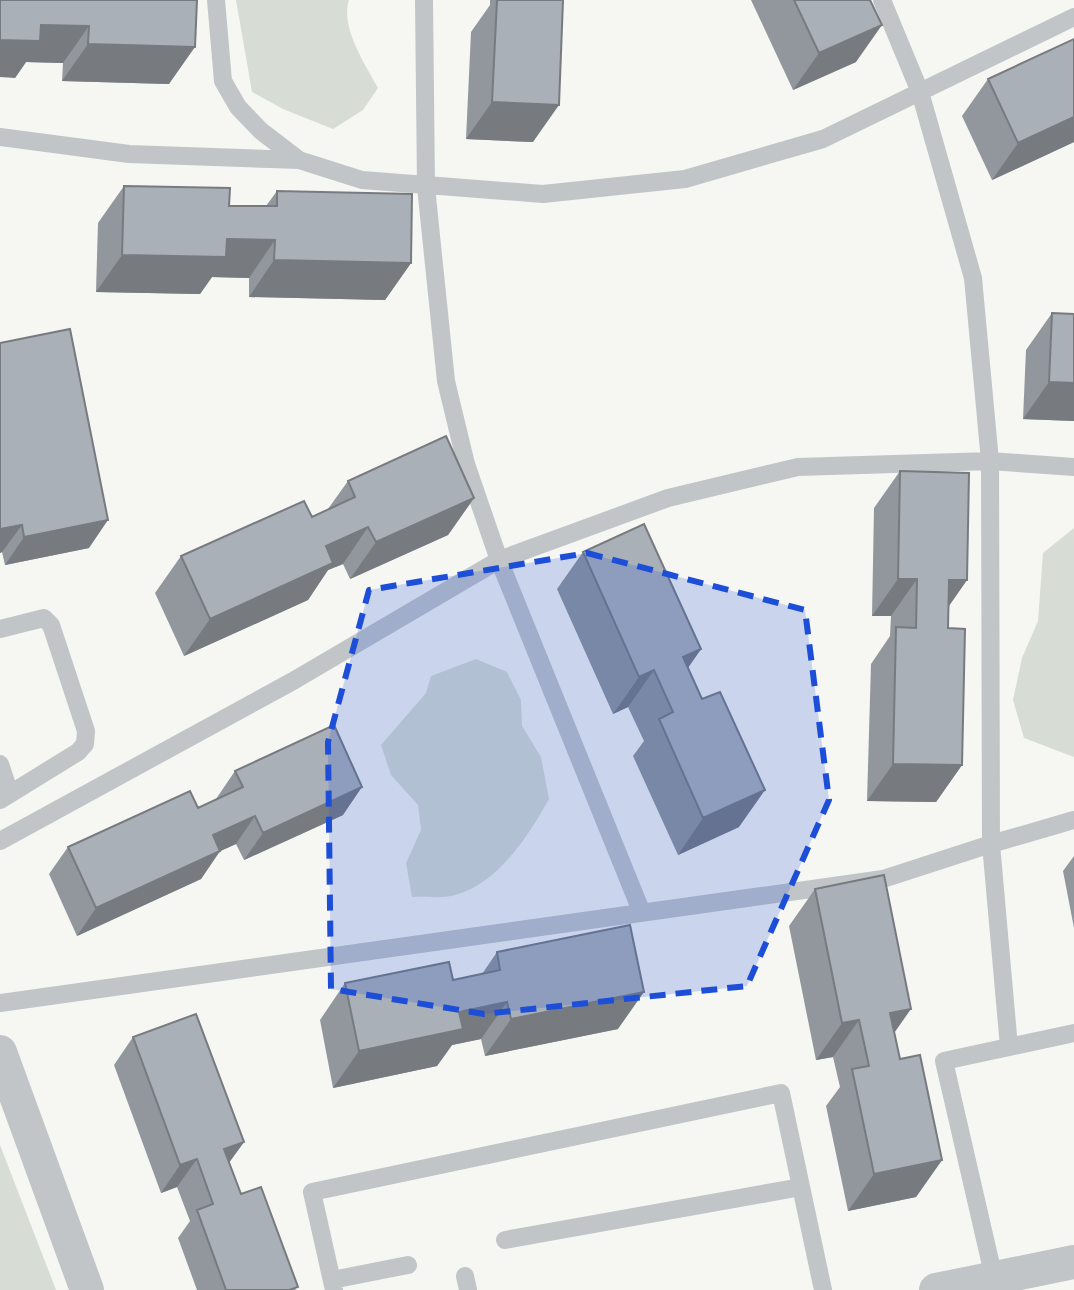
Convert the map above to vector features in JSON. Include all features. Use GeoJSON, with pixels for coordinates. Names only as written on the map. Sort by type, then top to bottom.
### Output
{"type":"FeatureCollection","features":[{"type":"Feature","properties":{"kind":"street"},"geometry":{"type":"LineString","coordinates":[[0,1052],[87,1290]]}},
{"type":"Feature","properties":{"kind":"street"},"geometry":{"type":"LineString","coordinates":[[936,1290],[1074,1262]]}},
{"type":"Feature","properties":{"kind":"lane"},"geometry":{"type":"LineString","coordinates":[[216,0],[223,81],[245,115],[299,160]]}},
{"type":"Feature","properties":{"kind":"lane"},"geometry":{"type":"LineString","coordinates":[[424,0],[426,187],[446,381],[466,464],[499,560],[642,913]]}},
{"type":"Feature","properties":{"kind":"lane"},"geometry":{"type":"LineString","coordinates":[[882,0],[920,92],[973,278],[990,461],[991,844],[1009,1047]]}},
{"type":"Feature","properties":{"kind":"lane"},"geometry":{"type":"LineString","coordinates":[[0,137],[129,154],[299,160],[362,180],[426,187],[543,194],[685,179],[823,139],[1074,17]]}},
{"type":"Feature","properties":{"kind":"lane"},"geometry":{"type":"LineString","coordinates":[[0,841],[293,681],[499,560],[668,498],[798,467],[990,461],[1074,467]]}},
{"type":"Feature","properties":{"kind":"lane"},"geometry":{"type":"LineString","coordinates":[[0,629],[44,618],[51,625],[86,731],[85,744],[78,752],[5,797],[0,764]]}},
{"type":"Feature","properties":{"kind":"lane"},"geometry":{"type":"LineString","coordinates":[[0,1003],[883,879],[1074,820]]}},
{"type":"Feature","properties":{"kind":"lane"},"geometry":{"type":"LineString","coordinates":[[994,1278],[944,1061],[1074,1033]]}},
{"type":"Feature","properties":{"kind":"lane"},"geometry":{"type":"LineString","coordinates":[[408,1265],[333,1285],[312,1192],[781,1093],[823,1290]]}},
{"type":"Feature","properties":{"kind":"lane"},"geometry":{"type":"LineString","coordinates":[[505,1240],[801,1187]]}},
{"type":"Feature","properties":{"kind":"highlighted area"},"geometry":{"type":"Polygon","coordinates":[[[587,553],[805,610],[829,800],[747,986],[484,1014],[331,989],[328,742],[369,590],[587,553]]]}},
{"type":"Feature","properties":{"kind":"shaded area"},"geometry":{"type":"Polygon","coordinates":[[[236,0],[349,0],[347,11],[351,33],[378,88],[363,110],[333,129],[283,109],[252,92],[236,0]]]}},
{"type":"Feature","properties":{"kind":"shaded area"},"geometry":{"type":"Polygon","coordinates":[[[1074,528],[1074,757],[1024,738],[1013,700],[1022,658],[1038,621],[1043,553],[1074,528]]]}},
{"type":"Feature","properties":{"kind":"shaded area"},"geometry":{"type":"Polygon","coordinates":[[[476,659],[507,672],[521,700],[522,726],[541,757],[549,799],[511,856],[485,880],[450,896],[412,897],[406,863],[421,830],[418,805],[391,775],[381,745],[426,693],[431,676],[476,659]]]}},
{"type":"Feature","properties":{"kind":"shaded area"},"geometry":{"type":"Polygon","coordinates":[[[0,1145],[56,1290],[0,1290],[0,1145]]]}},
{"type":"Feature","properties":{"kind":"building"},"geometry":{"type":"Polygon","coordinates":[[[0,0],[197,0],[195,47],[88,44],[89,26],[41,25],[40,41],[0,40],[0,0]]]}},
{"type":"Feature","properties":{"kind":"building"},"geometry":{"type":"Polygon","coordinates":[[[497,0],[563,0],[559,105],[492,102],[497,0]]]}},
{"type":"Feature","properties":{"kind":"building"},"geometry":{"type":"Polygon","coordinates":[[[794,0],[870,0],[882,25],[819,53],[794,0]]]}},
{"type":"Feature","properties":{"kind":"building"},"geometry":{"type":"Polygon","coordinates":[[[1074,39],[1074,117],[1018,143],[988,79],[1074,39]]]}},
{"type":"Feature","properties":{"kind":"building"},"geometry":{"type":"Polygon","coordinates":[[[124,186],[230,188],[229,206],[277,206],[277,191],[412,194],[411,263],[274,260],[275,240],[227,239],[226,257],[122,255],[124,186]]]}},
{"type":"Feature","properties":{"kind":"building"},"geometry":{"type":"Polygon","coordinates":[[[1052,313],[1074,314],[1074,383],[1049,382],[1052,313]]]}},
{"type":"Feature","properties":{"kind":"building"},"geometry":{"type":"Polygon","coordinates":[[[70,329],[108,520],[24,537],[22,525],[0,529],[0,343],[70,329]]]}},
{"type":"Feature","properties":{"kind":"building"},"geometry":{"type":"Polygon","coordinates":[[[446,436],[474,498],[376,542],[368,527],[326,546],[333,563],[210,619],[181,556],[304,501],[312,517],[355,497],[348,481],[446,436]]]}},
{"type":"Feature","properties":{"kind":"building"},"geometry":{"type":"Polygon","coordinates":[[[900,471],[969,473],[967,580],[949,580],[948,628],[965,629],[962,765],[893,764],[896,627],[916,628],[917,579],[898,579],[900,471]]]}},
{"type":"Feature","properties":{"kind":"building"},"geometry":{"type":"Polygon","coordinates":[[[644,524],[701,649],[683,657],[702,699],[720,692],[765,790],[703,818],[659,719],[673,712],[654,670],[639,677],[583,552],[644,524]]]}},
{"type":"Feature","properties":{"kind":"building"},"geometry":{"type":"Polygon","coordinates":[[[334,725],[362,787],[263,833],[255,816],[213,835],[220,851],[96,908],[68,847],[190,791],[198,808],[243,787],[235,771],[334,725]]]}},
{"type":"Feature","properties":{"kind":"building"},"geometry":{"type":"Polygon","coordinates":[[[884,875],[911,1009],[890,1013],[900,1059],[920,1055],[942,1160],[874,1174],[852,1069],[869,1066],[859,1020],[842,1023],[815,889],[884,875]]]}},
{"type":"Feature","properties":{"kind":"building"},"geometry":{"type":"Polygon","coordinates":[[[630,925],[644,992],[511,1019],[507,1002],[459,1012],[463,1029],[359,1051],[345,983],[449,962],[453,980],[500,970],[497,952],[630,925]]]}},
{"type":"Feature","properties":{"kind":"building"},"geometry":{"type":"Polygon","coordinates":[[[196,1014],[244,1142],[224,1149],[241,1194],[261,1187],[298,1287],[289,1290],[226,1290],[197,1210],[213,1204],[197,1159],[180,1165],[133,1037],[196,1014]]]}}]}
